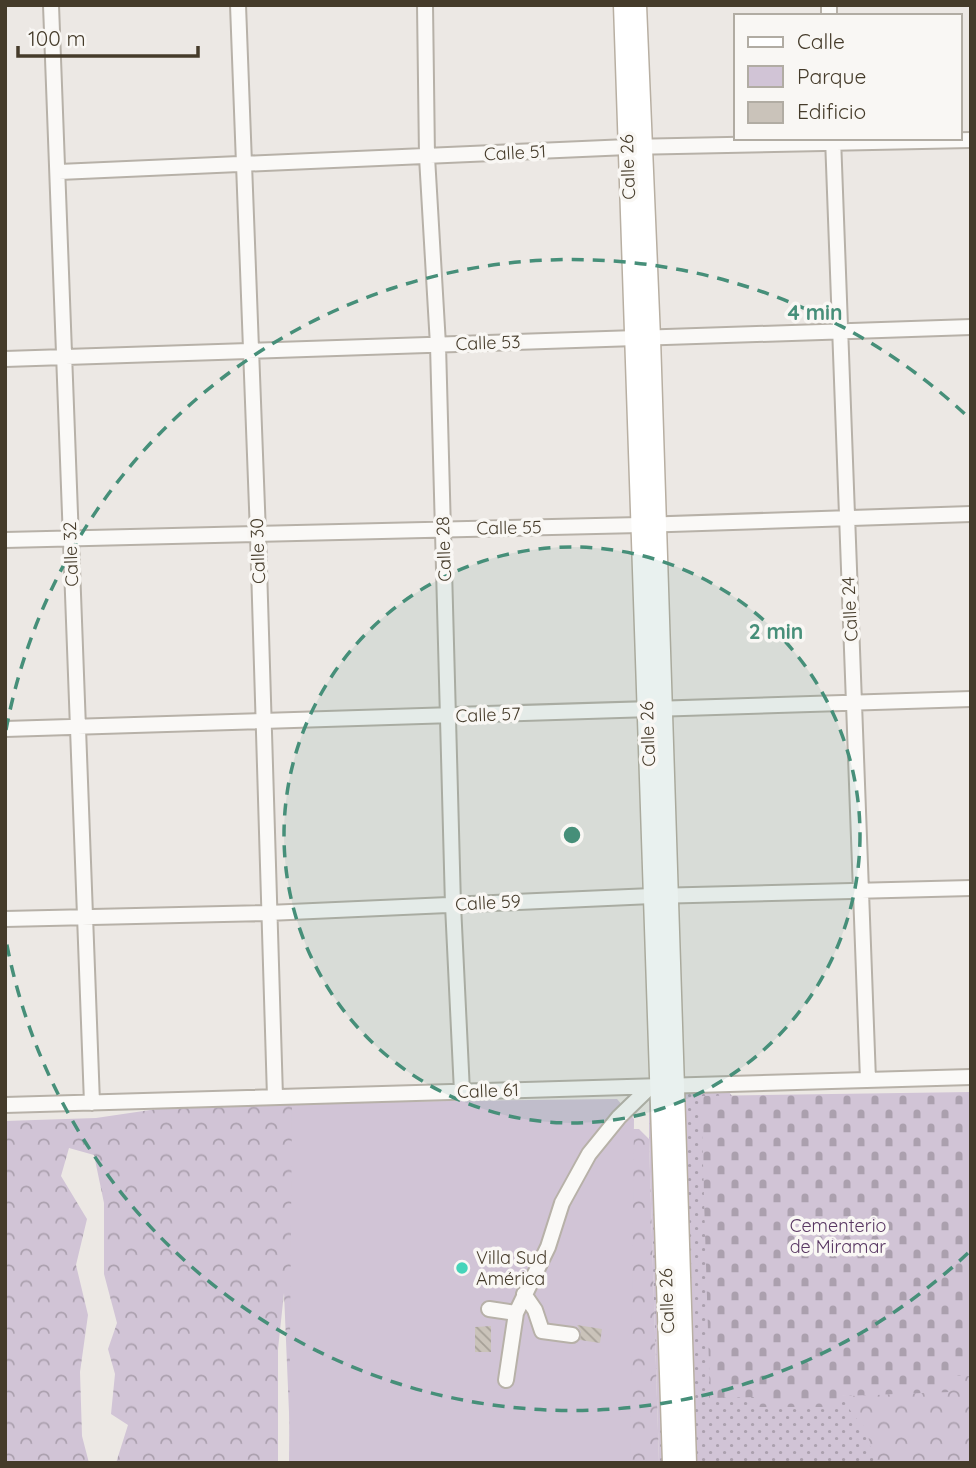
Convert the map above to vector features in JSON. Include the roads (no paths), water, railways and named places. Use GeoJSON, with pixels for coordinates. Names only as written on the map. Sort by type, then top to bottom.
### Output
{"type":"FeatureCollection","features":[{"type":"Feature","properties":{"kind":"main road","name":"Calle 26"},"geometry":{"type":"LineString","coordinates":[[623,5],[636,147]]}},
{"type":"Feature","properties":{"kind":"main road","name":"Calle 26"},"geometry":{"type":"LineString","coordinates":[[637,5],[636,147],[660,896],[672,1463]]}},
{"type":"Feature","properties":{"kind":"main road","name":"Calle 26"},"geometry":{"type":"LineString","coordinates":[[662,1086],[687,1463]]}},
{"type":"Feature","properties":{"kind":"street","name":"Calle 32"},"geometry":{"type":"LineString","coordinates":[[51,5],[92,1102]]}},
{"type":"Feature","properties":{"kind":"street","name":"Calle 30"},"geometry":{"type":"LineString","coordinates":[[238,5],[275,1097]]}},
{"type":"Feature","properties":{"kind":"street","name":"Calle 28"},"geometry":{"type":"LineString","coordinates":[[425,5],[427,158],[438,345],[453,905],[462,1092]]}},
{"type":"Feature","properties":{"kind":"street","name":"Calle 51"},"geometry":{"type":"LineString","coordinates":[[59,172],[636,147],[971,140]]}},
{"type":"Feature","properties":{"kind":"street","name":"Calle 24"},"geometry":{"type":"LineString","coordinates":[[833,141],[867,1080]]}},
{"type":"Feature","properties":{"kind":"street","name":"Calle 53"},"geometry":{"type":"LineString","coordinates":[[5,359],[971,327]]}},
{"type":"Feature","properties":{"kind":"street","name":"Calle 55"},"geometry":{"type":"LineString","coordinates":[[5,540],[648,525],[971,514]]}},
{"type":"Feature","properties":{"kind":"street","name":"Calle 57"},"geometry":{"type":"LineString","coordinates":[[5,729],[971,699]]}},
{"type":"Feature","properties":{"kind":"street","name":"Calle 59"},"geometry":{"type":"LineString","coordinates":[[5,919],[268,913],[660,896],[971,887]]}},
{"type":"Feature","properties":{"kind":"street","name":"Calle 61"},"geometry":{"type":"LineString","coordinates":[[5,1105],[971,1077]]}},
{"type":"Feature","properties":{"kind":"street"},"geometry":{"type":"LineString","coordinates":[[506,1380],[516,1313],[548,1247],[562,1203],[589,1154],[618,1117],[662,1086]]}},
{"type":"Feature","properties":{"kind":"street"},"geometry":{"type":"LineString","coordinates":[[524,1294],[535,1310],[542,1331],[572,1335]]}},
{"type":"Feature","properties":{"kind":"street"},"geometry":{"type":"LineString","coordinates":[[489,1309],[516,1313]]}},
{"type":"Feature","properties":{"kind":"place","name":"Villa Sud América"},"geometry":{"type":"Point","coordinates":[462,1268]}},
{"type":"Feature","properties":{"kind":"park label","name":"Cementerio de Miramar"},"geometry":{"type":"Point","coordinates":[838,1236]}}]}
